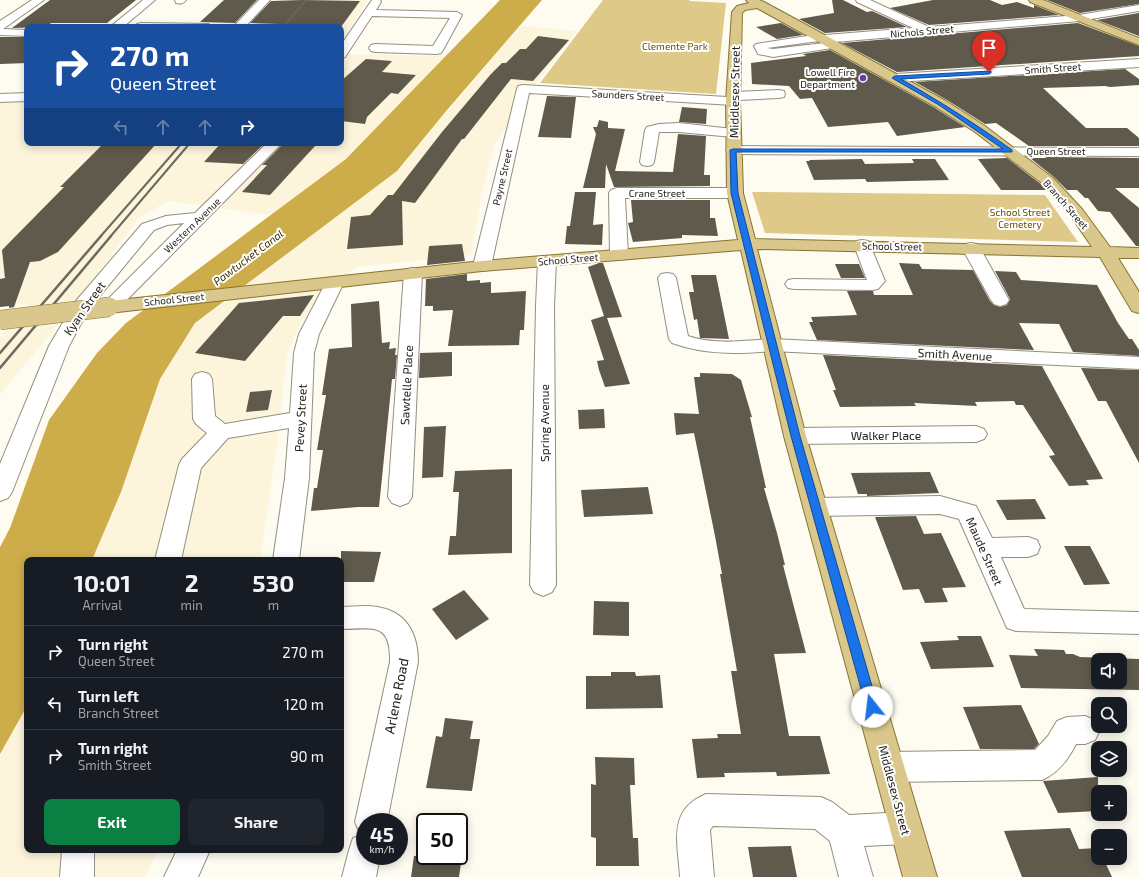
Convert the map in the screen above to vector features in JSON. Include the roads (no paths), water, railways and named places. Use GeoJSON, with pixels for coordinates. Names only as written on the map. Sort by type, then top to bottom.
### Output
{"type":"FeatureCollection","features":[{"type":"Feature","properties":{"kind":"main road"},"geometry":{"type":"LineString","coordinates":[[1034,0],[1139,42]]}},
{"type":"Feature","properties":{"kind":"main road","name":"Middlesex Street"},"geometry":{"type":"LineString","coordinates":[[755,2],[741,8],[734,6],[733,150],[735,193],[795,436],[920,877]]}},
{"type":"Feature","properties":{"kind":"main road","name":"Branch Street"},"geometry":{"type":"LineString","coordinates":[[755,2],[941,104],[980,129],[1048,181],[1076,212],[1104,252],[1139,307]]}},
{"type":"Feature","properties":{"kind":"main road","name":"School Street"},"geometry":{"type":"LineString","coordinates":[[0,320],[256,290],[482,266],[764,243],[1139,253]]}},
{"type":"Feature","properties":{"kind":"street"},"geometry":{"type":"LineString","coordinates":[[0,26],[39,0]]}},
{"type":"Feature","properties":{"kind":"street"},"geometry":{"type":"LineString","coordinates":[[120,24],[150,0]]}},
{"type":"Feature","properties":{"kind":"street"},"geometry":{"type":"LineString","coordinates":[[242,24],[265,0]]}},
{"type":"Feature","properties":{"kind":"street"},"geometry":{"type":"LineString","coordinates":[[344,50],[377,0]]}},
{"type":"Feature","properties":{"kind":"street"},"geometry":{"type":"LineString","coordinates":[[862,0],[927,31]]}},
{"type":"Feature","properties":{"kind":"street","name":"Nichols Street"},"geometry":{"type":"LineString","coordinates":[[826,40],[1079,18],[1139,8]]}},
{"type":"Feature","properties":{"kind":"street"},"geometry":{"type":"LineString","coordinates":[[369,13],[394,19],[457,16],[437,50],[375,48],[383,36]]}},
{"type":"Feature","properties":{"kind":"street"},"geometry":{"type":"LineString","coordinates":[[0,32],[24,33]]}},
{"type":"Feature","properties":{"kind":"street","name":"Smith Street"},"geometry":{"type":"LineString","coordinates":[[895,78],[1136,65]]}},
{"type":"Feature","properties":{"kind":"street"},"geometry":{"type":"LineString","coordinates":[[563,79],[686,86],[685,98]]}},
{"type":"Feature","properties":{"kind":"street","name":"Saunders Street"},"geometry":{"type":"LineString","coordinates":[[523,89],[685,98],[733,98],[779,94]]}},
{"type":"Feature","properties":{"kind":"street","name":"Payne Street"},"geometry":{"type":"LineString","coordinates":[[482,266],[523,89]]}},
{"type":"Feature","properties":{"kind":"street"},"geometry":{"type":"LineString","coordinates":[[0,98],[24,97]]}},
{"type":"Feature","properties":{"kind":"street"},"geometry":{"type":"LineString","coordinates":[[647,162],[652,130],[657,128],[688,128],[733,134]]}},
{"type":"Feature","properties":{"kind":"street","name":"Western Avenue"},"geometry":{"type":"LineString","coordinates":[[109,307],[272,146]]}},
{"type":"Feature","properties":{"kind":"street","name":"Queen Street"},"geometry":{"type":"LineString","coordinates":[[733,150],[1139,152]]}},
{"type":"Feature","properties":{"kind":"street","name":"Crane Street"},"geometry":{"type":"LineString","coordinates":[[619,255],[617,193],[735,193]]}},
{"type":"Feature","properties":{"kind":"street","name":"Kyan Street"},"geometry":{"type":"LineString","coordinates":[[0,492],[59,346],[82,306],[148,227],[156,223],[169,220],[200,218]]}},
{"type":"Feature","properties":{"kind":"street"},"geometry":{"type":"LineString","coordinates":[[794,284],[872,285],[876,281],[862,245]]}},
{"type":"Feature","properties":{"kind":"street"},"geometry":{"type":"LineString","coordinates":[[971,248],[1000,300]]}},
{"type":"Feature","properties":{"kind":"street","name":"Spring Avenue"},"geometry":{"type":"LineString","coordinates":[[543,585],[545,306],[547,261]]}},
{"type":"Feature","properties":{"kind":"street","name":"Sawtelle Place"},"geometry":{"type":"LineString","coordinates":[[400,497],[413,273]]}},
{"type":"Feature","properties":{"kind":"street","name":"Smith Avenue"},"geometry":{"type":"LineString","coordinates":[[667,278],[679,339],[691,345],[719,349],[772,344],[1139,363]]}},
{"type":"Feature","properties":{"kind":"street","name":"Pevey Street"},"geometry":{"type":"LineString","coordinates":[[286,557],[296,478],[304,353],[309,334],[335,282]]}},
{"type":"Feature","properties":{"kind":"street"},"geometry":{"type":"LineString","coordinates":[[202,380],[204,419],[221,432]]}},
{"type":"Feature","properties":{"kind":"street"},"geometry":{"type":"LineString","coordinates":[[169,557],[190,465],[221,432],[300,419]]}},
{"type":"Feature","properties":{"kind":"street","name":"Walker Place"},"geometry":{"type":"LineString","coordinates":[[795,436],[976,434]]}},
{"type":"Feature","properties":{"kind":"street","name":"Maude Street"},"geometry":{"type":"LineString","coordinates":[[815,507],[940,505],[968,512],[1016,620],[1137,623]]}},
{"type":"Feature","properties":{"kind":"street"},"geometry":{"type":"LineString","coordinates":[[984,548],[1028,547]]}},
{"type":"Feature","properties":{"kind":"street","name":"Arlene Road"},"geometry":{"type":"LineString","coordinates":[[344,618],[379,618],[392,625],[401,635],[405,648],[404,662],[373,813]]}},
{"type":"Feature","properties":{"kind":"street"},"geometry":{"type":"LineString","coordinates":[[889,767],[1042,765],[1059,746],[1067,731],[1085,730]]}},
{"type":"Feature","properties":{"kind":"street"},"geometry":{"type":"LineString","coordinates":[[697,877],[693,825],[706,810],[822,813],[844,831],[856,877]]}},
{"type":"Feature","properties":{"kind":"street"},"geometry":{"type":"LineString","coordinates":[[844,831],[906,828]]}},
{"type":"Feature","properties":{"kind":"street"},"geometry":{"type":"LineString","coordinates":[[78,853],[78,877]]}},
{"type":"Feature","properties":{"kind":"street"},"geometry":{"type":"LineString","coordinates":[[181,877],[193,853]]}},
{"type":"Feature","properties":{"kind":"street"},"geometry":{"type":"LineString","coordinates":[[359,877],[362,865]]}},
{"type":"Feature","properties":{"kind":"water","name":"Pawtucket Canal"},"geometry":{"type":"Polygon","coordinates":[[[500,0],[542,0],[447,110],[397,171],[195,323],[160,379],[121,492],[93,557],[24,557],[24,711],[0,754],[0,547],[10,528],[49,420],[97,353],[126,323],[346,159],[500,0]]]}},
{"type":"Feature","properties":{"kind":"railway"},"geometry":{"type":"LineString","coordinates":[[286,24],[306,0]]}},
{"type":"Feature","properties":{"kind":"railway"},"geometry":{"type":"LineString","coordinates":[[100,237],[179,146]]}},
{"type":"Feature","properties":{"kind":"railway"},"geometry":{"type":"LineString","coordinates":[[110,237],[187,146]]}},
{"type":"Feature","properties":{"kind":"railway"},"geometry":{"type":"LineString","coordinates":[[0,353],[101,236]]}},
{"type":"Feature","properties":{"kind":"railway"},"geometry":{"type":"LineString","coordinates":[[0,368],[111,236]]}},
{"type":"Feature","properties":{"kind":"place","name":"Lowell Fire Department"},"geometry":{"type":"Point","coordinates":[863,78]}},
{"type":"Feature","properties":{"kind":"park label","name":"Clemente Park"},"geometry":{"type":"Point","coordinates":[675,46]}},
{"type":"Feature","properties":{"kind":"park label","name":"School Street Cemetery"},"geometry":{"type":"Point","coordinates":[1020,218]}}]}
